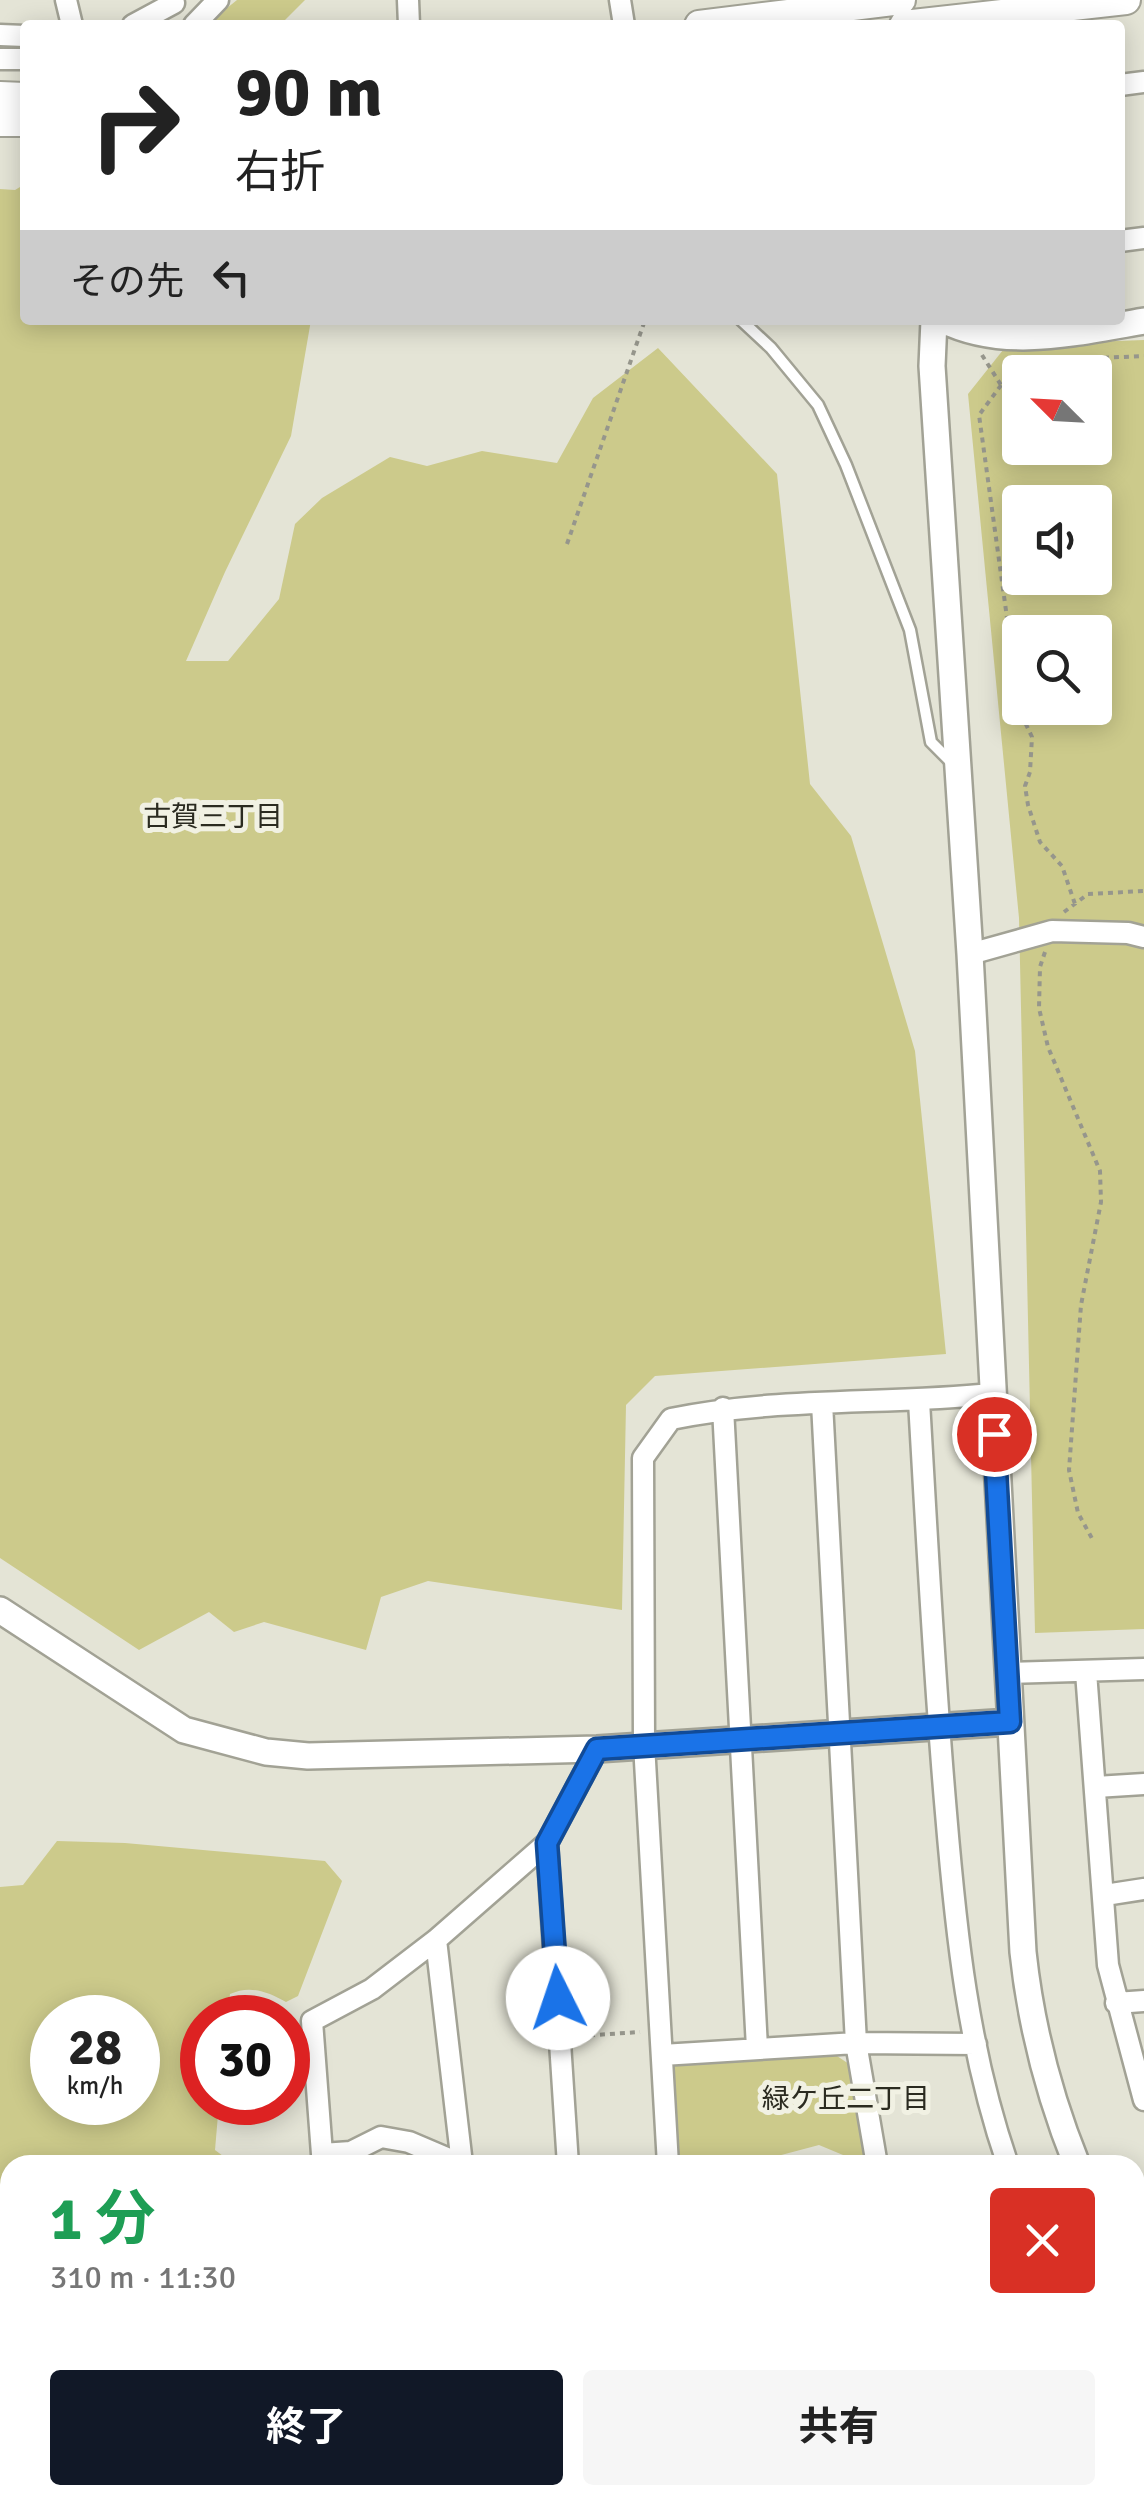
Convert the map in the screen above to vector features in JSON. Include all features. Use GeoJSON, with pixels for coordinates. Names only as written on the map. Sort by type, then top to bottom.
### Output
{"type":"FeatureCollection","features":[{"type":"Feature","properties":{"kind":"main road"},"geometry":{"type":"LineString","coordinates":[[739,20],[901,0]]}},
{"type":"Feature","properties":{"kind":"main road"},"geometry":{"type":"LineString","coordinates":[[948,20],[1126,0]]}},
{"type":"Feature","properties":{"kind":"street"},"geometry":{"type":"LineString","coordinates":[[142,20],[174,3],[173,0]]}},
{"type":"Feature","properties":{"kind":"street"},"geometry":{"type":"LineString","coordinates":[[199,20],[218,0]]}},
{"type":"Feature","properties":{"kind":"street"},"geometry":{"type":"LineString","coordinates":[[934,325],[932,366],[970,954],[1023,1952],[1030,2018],[1073,2155]]}},
{"type":"Feature","properties":{"kind":"street"},"geometry":{"type":"LineString","coordinates":[[952,325],[967,332],[1008,338],[1123,325]]}},
{"type":"Feature","properties":{"kind":"street"},"geometry":{"type":"LineString","coordinates":[[970,954],[1052,932],[1128,933],[1144,937]]}},
{"type":"Feature","properties":{"kind":"street"},"geometry":{"type":"LineString","coordinates":[[667,2155],[644,1744],[642,1458],[671,1418],[723,1408],[920,1401],[991,1394]]}},
{"type":"Feature","properties":{"kind":"street"},"geometry":{"type":"LineString","coordinates":[[920,1401],[938,1726],[959,1960],[991,2117],[1004,2155]]}},
{"type":"Feature","properties":{"kind":"street"},"geometry":{"type":"LineString","coordinates":[[822,1403],[856,2043],[875,2155]]}},
{"type":"Feature","properties":{"kind":"street"},"geometry":{"type":"LineString","coordinates":[[723,1408],[757,2048]]}},
{"type":"Feature","properties":{"kind":"street"},"geometry":{"type":"LineString","coordinates":[[0,1610],[184,1730],[227,1744],[308,1756],[597,1749],[1010,1722]]}},
{"type":"Feature","properties":{"kind":"street"},"geometry":{"type":"LineString","coordinates":[[1008,1673],[1144,1669]]}},
{"type":"Feature","properties":{"kind":"street"},"geometry":{"type":"LineString","coordinates":[[1086,1672],[1108,1966],[1144,2100]]}},
{"type":"Feature","properties":{"kind":"street"},"geometry":{"type":"LineString","coordinates":[[440,2155],[409,2142],[380,2137],[351,2152],[322,2154],[312,2021],[372,1989],[436,1940],[547,1843],[597,1749]]}},
{"type":"Feature","properties":{"kind":"street"},"geometry":{"type":"LineString","coordinates":[[1096,1787],[1144,1784]]}},
{"type":"Feature","properties":{"kind":"street"},"geometry":{"type":"LineString","coordinates":[[547,1843],[567,2155]]}},
{"type":"Feature","properties":{"kind":"street"},"geometry":{"type":"LineString","coordinates":[[1105,1895],[1144,1889]]}},
{"type":"Feature","properties":{"kind":"street"},"geometry":{"type":"LineString","coordinates":[[436,1940],[461,2155]]}},
{"type":"Feature","properties":{"kind":"street"},"geometry":{"type":"LineString","coordinates":[[1116,2003],[1144,2001]]}},
{"type":"Feature","properties":{"kind":"street"},"geometry":{"type":"LineString","coordinates":[[662,2055],[856,2043],[976,2044]]}},
{"type":"Feature","properties":{"kind":"lane"},"geometry":{"type":"LineString","coordinates":[[746,325],[771,348],[818,405],[846,465],[910,630],[931,742],[955,766],[957,791]]}},
{"type":"Feature","properties":{"kind":"path"},"geometry":{"type":"LineString","coordinates":[[567,544],[643,325]]}},
{"type":"Feature","properties":{"kind":"path"},"geometry":{"type":"LineString","coordinates":[[978,350],[1001,385],[979,415],[1020,712],[1032,737],[1025,786],[1040,842],[1062,866],[1075,904]]}},
{"type":"Feature","properties":{"kind":"path"},"geometry":{"type":"LineString","coordinates":[[1112,357],[1144,356]]}},
{"type":"Feature","properties":{"kind":"path"},"geometry":{"type":"LineString","coordinates":[[1094,1542],[1078,1512],[1069,1470],[1081,1305],[1101,1202],[1100,1171],[1054,1065],[1039,1008],[1040,968],[1052,932],[1064,912],[1088,894],[1144,891]]}},
{"type":"Feature","properties":{"kind":"path"},"geometry":{"type":"LineString","coordinates":[[560,2037],[658,2031]]}},
{"type":"Feature","properties":{"kind":"shaded area"},"geometry":{"type":"Polygon","coordinates":[[[237,0],[305,0],[285,20],[212,20],[237,0]]]}},
{"type":"Feature","properties":{"kind":"shaded area"},"geometry":{"type":"Polygon","coordinates":[[[20,187],[20,325],[310,325],[291,436],[186,661],[228,661],[279,599],[295,524],[322,498],[390,457],[427,466],[482,451],[557,463],[593,398],[658,348],[777,474],[810,784],[851,836],[915,1051],[946,1354],[655,1376],[626,1405],[622,1610],[428,1581],[381,1597],[366,1650],[264,1622],[234,1632],[209,1612],[139,1650],[0,1558],[0,189],[20,187]]]}},
{"type":"Feature","properties":{"kind":"shaded area"},"geometry":{"type":"Polygon","coordinates":[[[1144,340],[1144,1629],[1035,1633],[1019,918],[968,394],[1007,345],[1144,340]]]}},
{"type":"Feature","properties":{"kind":"shaded area"},"geometry":{"type":"Polygon","coordinates":[[[57,1841],[125,1843],[325,1861],[342,1881],[298,1995],[244,1990],[230,1995],[180,1995],[180,2125],[217,2125],[215,2150],[222,2155],[0,2155],[0,1887],[23,1885],[57,1841]]]}},
{"type":"Feature","properties":{"kind":"shaded area"},"geometry":{"type":"Polygon","coordinates":[[[837,2056],[852,2066],[864,2155],[843,2155],[819,2145],[781,2155],[677,2155],[670,2072],[677,2064],[837,2056]]]}},
{"type":"Feature","properties":{"kind":"district","name":"古賀三丁目"},"geometry":{"type":"Point","coordinates":[213,817]}},
{"type":"Feature","properties":{"kind":"district","name":"緑ケ丘二丁目"},"geometry":{"type":"Point","coordinates":[846,2099]}},
{"type":"Feature","properties":{"kind":"route"},"geometry":{"type":"LineString","coordinates":[[558,1998],[547,1843],[597,1749],[1010,1722],[994,1434]]}}]}
